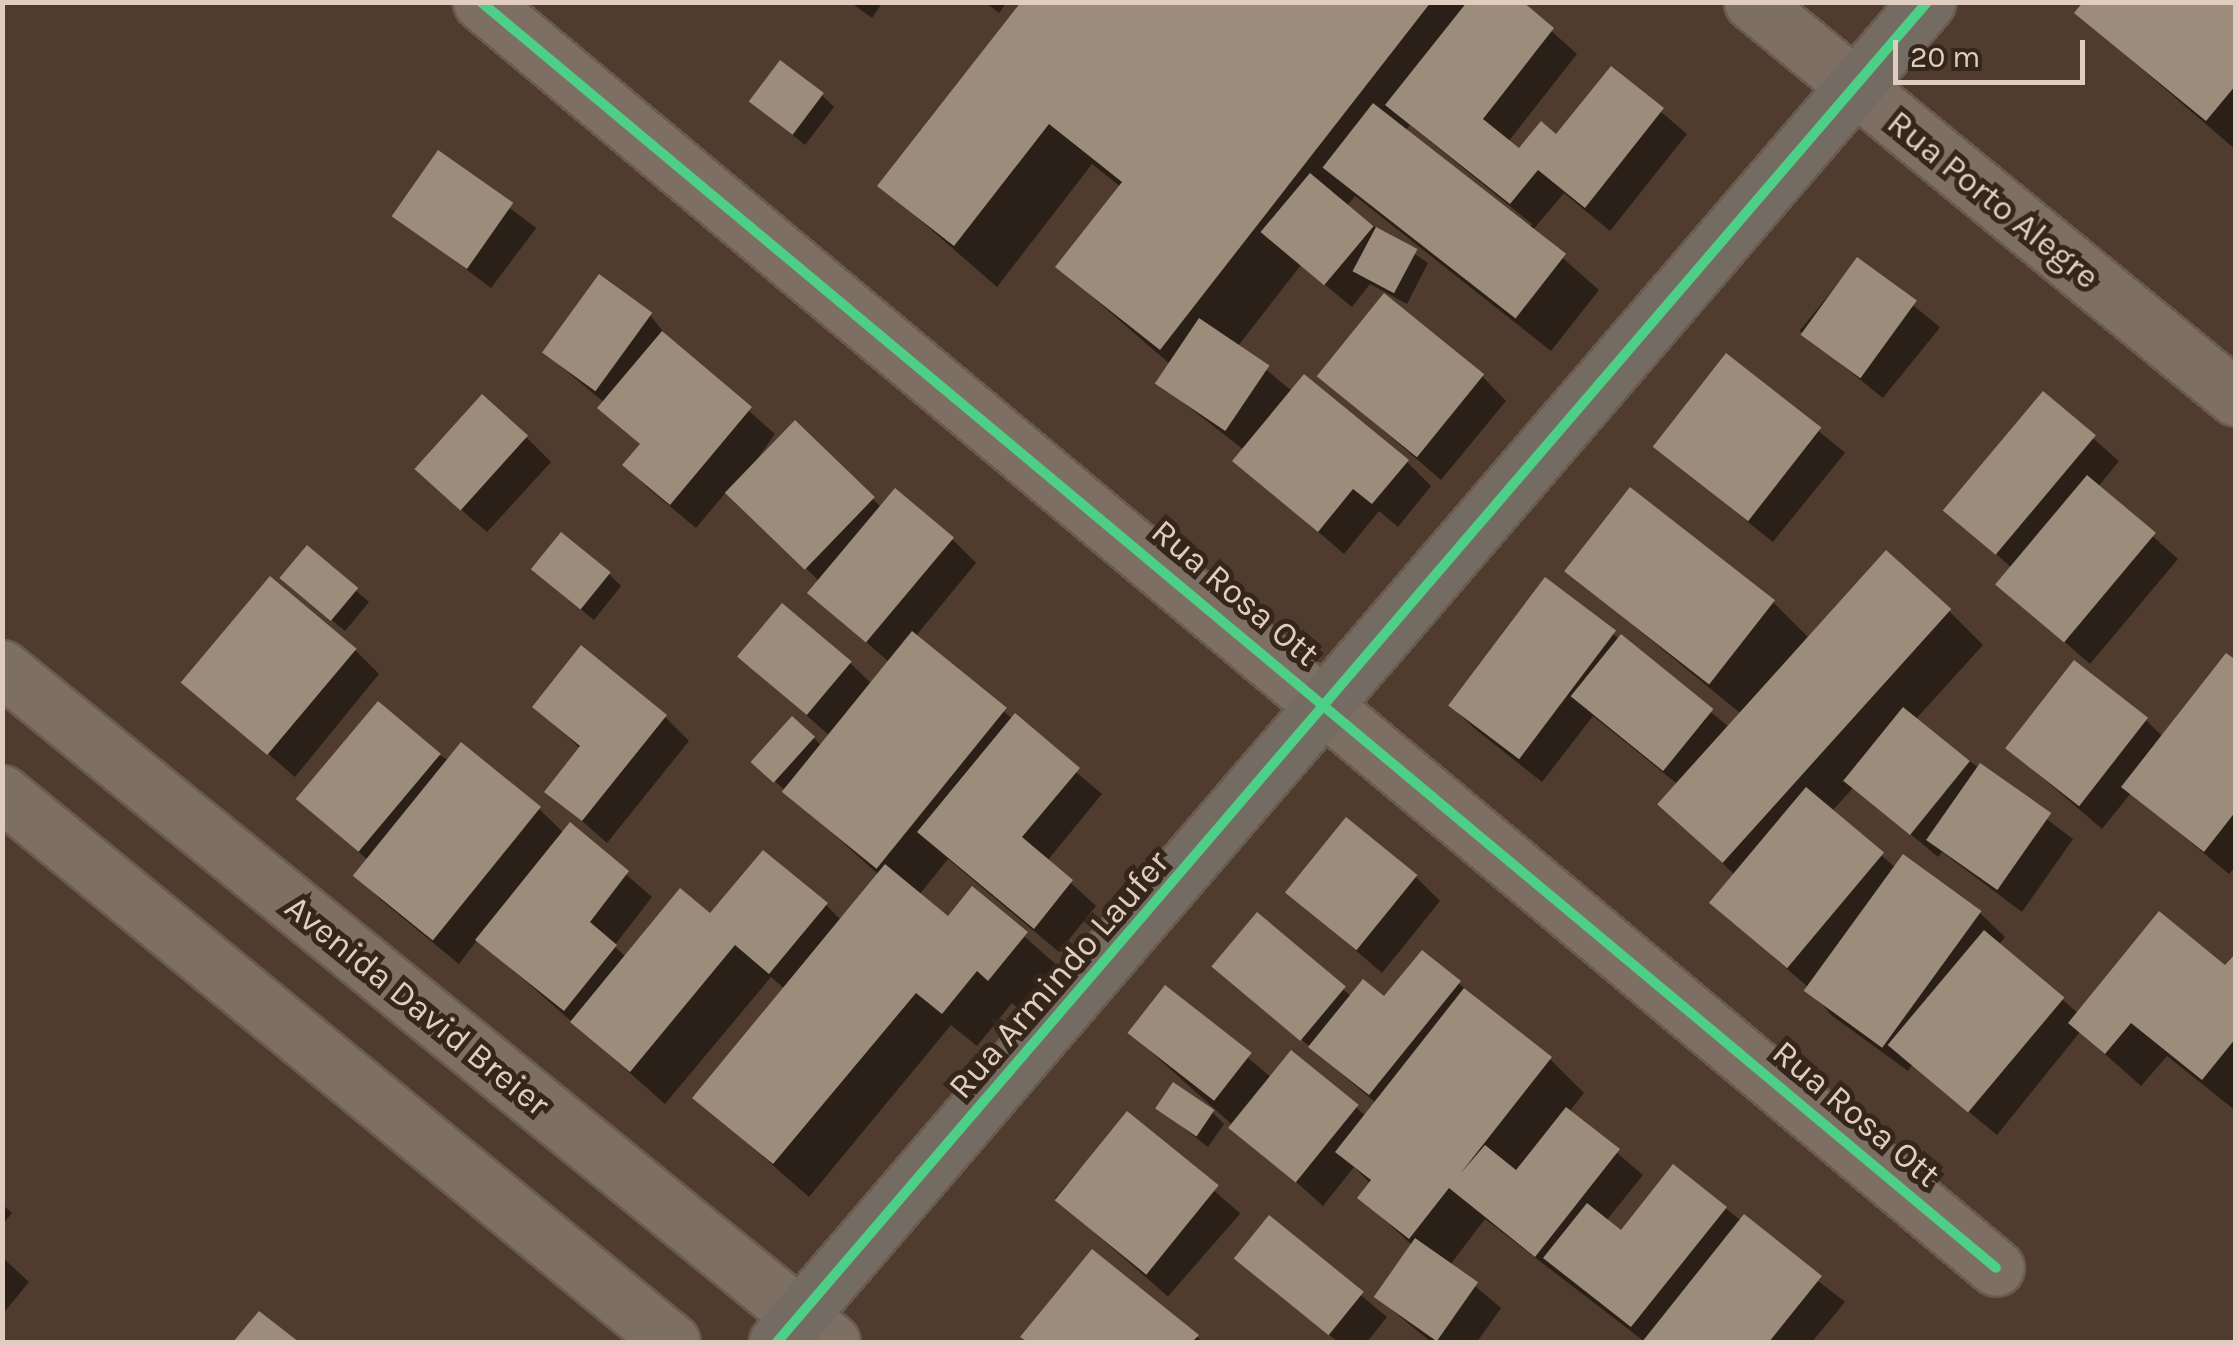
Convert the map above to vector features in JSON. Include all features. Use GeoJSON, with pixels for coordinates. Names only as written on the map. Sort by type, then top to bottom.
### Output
{"type":"FeatureCollection","features":[{"type":"Feature","properties":{"kind":"street","name":"Rua Rosa Ott"},"geometry":{"type":"LineString","coordinates":[[481,2],[1996,1268]]}},
{"type":"Feature","properties":{"kind":"street","name":"Rua Porto Alegre"},"geometry":{"type":"LineString","coordinates":[[1752,2],[2236,398]]}},
{"type":"Feature","properties":{"kind":"street","name":"Rua Armindo Laufer"},"geometry":{"type":"LineString","coordinates":[[803,1334],[1328,706],[1858,90],[1927,2]]}},
{"type":"Feature","properties":{"kind":"street","name":"Avenida David Breier"},"geometry":{"type":"LineString","coordinates":[[2,668],[803,1334]]}},
{"type":"Feature","properties":{"kind":"street"},"geometry":{"type":"LineString","coordinates":[[2,793],[672,1342]]}},
{"type":"Feature","properties":{"kind":"building"},"geometry":{"type":"Polygon","coordinates":[[[1021,2],[1431,2],[1160,350],[1055,267],[1122,182],[1049,124],[954,246],[877,186],[1021,2]]]}},
{"type":"Feature","properties":{"kind":"building"},"geometry":{"type":"Polygon","coordinates":[[[1467,2],[1523,2],[1554,28],[1483,119],[1519,148],[1541,121],[1556,134],[1611,66],[1664,108],[1585,208],[1538,170],[1510,204],[1385,105],[1467,2]]]}},
{"type":"Feature","properties":{"kind":"building"},"geometry":{"type":"Polygon","coordinates":[[[2083,2],[2236,2],[2236,85],[2206,121],[2074,13],[2083,2]]]}},
{"type":"Feature","properties":{"kind":"building"},"geometry":{"type":"Polygon","coordinates":[[[780,60],[824,93],[793,135],[749,102],[780,60]]]}},
{"type":"Feature","properties":{"kind":"building"},"geometry":{"type":"Polygon","coordinates":[[[1373,103],[1566,254],[1516,318],[1323,168],[1373,103]]]}},
{"type":"Feature","properties":{"kind":"building"},"geometry":{"type":"Polygon","coordinates":[[[438,150],[513,203],[467,269],[392,216],[438,150]]]}},
{"type":"Feature","properties":{"kind":"building"},"geometry":{"type":"Polygon","coordinates":[[[1310,173],[1374,226],[1324,285],[1261,232],[1310,173]]]}},
{"type":"Feature","properties":{"kind":"building"},"geometry":{"type":"Polygon","coordinates":[[[1376,227],[1417,249],[1394,293],[1353,271],[1376,227]]]}},
{"type":"Feature","properties":{"kind":"building"},"geometry":{"type":"Polygon","coordinates":[[[1857,257],[1917,300],[1860,378],[1801,335],[1857,257]]]}},
{"type":"Feature","properties":{"kind":"building"},"geometry":{"type":"Polygon","coordinates":[[[599,274],[652,313],[595,391],[542,352],[599,274]]]}},
{"type":"Feature","properties":{"kind":"building"},"geometry":{"type":"Polygon","coordinates":[[[1384,293],[1484,374],[1417,457],[1317,376],[1384,293]]]}},
{"type":"Feature","properties":{"kind":"building"},"geometry":{"type":"Polygon","coordinates":[[[1199,318],[1269,366],[1225,431],[1155,383],[1199,318]]]}},
{"type":"Feature","properties":{"kind":"building"},"geometry":{"type":"Polygon","coordinates":[[[662,331],[752,407],[670,505],[622,465],[640,444],[597,408],[662,331]]]}},
{"type":"Feature","properties":{"kind":"building"},"geometry":{"type":"Polygon","coordinates":[[[1726,353],[1821,427],[1748,521],[1653,447],[1726,353]]]}},
{"type":"Feature","properties":{"kind":"building"},"geometry":{"type":"Polygon","coordinates":[[[1304,374],[1409,460],[1372,504],[1353,489],[1318,532],[1232,461],[1304,374]]]}},
{"type":"Feature","properties":{"kind":"building"},"geometry":{"type":"Polygon","coordinates":[[[2043,391],[2096,435],[1996,555],[1943,511],[2043,391]]]}},
{"type":"Feature","properties":{"kind":"building"},"geometry":{"type":"Polygon","coordinates":[[[482,394],[528,435],[460,511],[414,469],[482,394]]]}},
{"type":"Feature","properties":{"kind":"building"},"geometry":{"type":"Polygon","coordinates":[[[795,420],[875,497],[805,570],[725,493],[795,420]]]}},
{"type":"Feature","properties":{"kind":"building"},"geometry":{"type":"Polygon","coordinates":[[[2087,475],[2156,533],[2064,642],[1995,585],[2087,475]]]}},
{"type":"Feature","properties":{"kind":"building"},"geometry":{"type":"Polygon","coordinates":[[[1630,487],[1775,600],[1709,685],[1564,571],[1630,487]]]}},
{"type":"Feature","properties":{"kind":"building"},"geometry":{"type":"Polygon","coordinates":[[[895,488],[954,537],[866,642],[807,593],[895,488]]]}},
{"type":"Feature","properties":{"kind":"building"},"geometry":{"type":"Polygon","coordinates":[[[561,532],[611,572],[581,610],[531,569],[561,532]]]}},
{"type":"Feature","properties":{"kind":"building"},"geometry":{"type":"Polygon","coordinates":[[[307,545],[358,588],[331,621],[279,578],[307,545]]]}},
{"type":"Feature","properties":{"kind":"building"},"geometry":{"type":"Polygon","coordinates":[[[1886,550],[1951,609],[1723,863],[1657,804],[1886,550]]]}},
{"type":"Feature","properties":{"kind":"building"},"geometry":{"type":"Polygon","coordinates":[[[270,576],[357,649],[267,755],[181,682],[270,576]]]}},
{"type":"Feature","properties":{"kind":"building"},"geometry":{"type":"Polygon","coordinates":[[[1545,577],[1616,631],[1519,759],[1448,706],[1545,577]]]}},
{"type":"Feature","properties":{"kind":"building"},"geometry":{"type":"Polygon","coordinates":[[[782,603],[852,661],[807,715],[737,657],[782,603]]]}},
{"type":"Feature","properties":{"kind":"building"},"geometry":{"type":"Polygon","coordinates":[[[912,631],[1007,708],[877,869],[782,792],[912,631]]]}},
{"type":"Feature","properties":{"kind":"building"},"geometry":{"type":"Polygon","coordinates":[[[1621,634],[1713,709],[1663,771],[1571,696],[1621,634]]]}},
{"type":"Feature","properties":{"kind":"building"},"geometry":{"type":"Polygon","coordinates":[[[581,645],[667,715],[582,821],[544,792],[580,746],[532,707],[581,645]]]}},
{"type":"Feature","properties":{"kind":"building"},"geometry":{"type":"Polygon","coordinates":[[[2226,653],[2236,660],[2236,811],[2204,852],[2121,787],[2226,653]]]}},
{"type":"Feature","properties":{"kind":"building"},"geometry":{"type":"Polygon","coordinates":[[[2074,660],[2148,718],[2079,806],[2005,748],[2074,660]]]}},
{"type":"Feature","properties":{"kind":"building"},"geometry":{"type":"Polygon","coordinates":[[[378,701],[441,754],[359,852],[296,799],[378,701]]]}},
{"type":"Feature","properties":{"kind":"building"},"geometry":{"type":"Polygon","coordinates":[[[1903,707],[1970,761],[1910,835],[1843,781],[1903,707]]]}},
{"type":"Feature","properties":{"kind":"building"},"geometry":{"type":"Polygon","coordinates":[[[1015,713],[1080,768],[1022,837],[1073,880],[1034,929],[917,832],[1015,713]]]}},
{"type":"Feature","properties":{"kind":"building"},"geometry":{"type":"Polygon","coordinates":[[[792,716],[815,737],[774,783],[751,762],[792,716]]]}},
{"type":"Feature","properties":{"kind":"building"},"geometry":{"type":"Polygon","coordinates":[[[461,742],[541,807],[433,940],[353,876],[461,742]]]}},
{"type":"Feature","properties":{"kind":"building"},"geometry":{"type":"Polygon","coordinates":[[[1980,763],[2051,813],[1997,890],[1926,840],[1980,763]]]}},
{"type":"Feature","properties":{"kind":"building"},"geometry":{"type":"Polygon","coordinates":[[[1806,787],[1884,853],[1787,968],[1709,903],[1806,787]]]}},
{"type":"Feature","properties":{"kind":"building"},"geometry":{"type":"Polygon","coordinates":[[[1346,817],[1417,875],[1356,950],[1285,892],[1346,817]]]}},
{"type":"Feature","properties":{"kind":"building"},"geometry":{"type":"Polygon","coordinates":[[[570,822],[629,871],[590,922],[617,945],[564,1011],[475,940],[570,822]]]}},
{"type":"Feature","properties":{"kind":"building"},"geometry":{"type":"Polygon","coordinates":[[[763,850],[828,903],[769,974],[735,945],[630,1072],[570,1022],[680,888],[710,913],[763,850]]]}},
{"type":"Feature","properties":{"kind":"building"},"geometry":{"type":"Polygon","coordinates":[[[1903,854],[1981,911],[1882,1048],[1804,991],[1903,854]]]}},
{"type":"Feature","properties":{"kind":"building"},"geometry":{"type":"Polygon","coordinates":[[[885,864],[948,916],[972,886],[1028,932],[988,981],[977,971],[942,1014],[916,993],[773,1164],[692,1098],[885,864]]]}},
{"type":"Feature","properties":{"kind":"building"},"geometry":{"type":"Polygon","coordinates":[[[2159,911],[2225,965],[2236,953],[2236,1038],[2202,1080],[2131,1023],[2105,1054],[2068,1023],[2159,911]]]}},
{"type":"Feature","properties":{"kind":"building"},"geometry":{"type":"Polygon","coordinates":[[[1257,912],[1346,987],[1300,1041],[1211,966],[1257,912]]]}},
{"type":"Feature","properties":{"kind":"building"},"geometry":{"type":"Polygon","coordinates":[[[1984,930],[2064,997],[1968,1112],[1888,1045],[1984,930]]]}},
{"type":"Feature","properties":{"kind":"building"},"geometry":{"type":"Polygon","coordinates":[[[1422,950],[1461,981],[1369,1095],[1308,1047],[1363,979],[1384,996],[1422,950]]]}},
{"type":"Feature","properties":{"kind":"building"},"geometry":{"type":"Polygon","coordinates":[[[1165,985],[1252,1053],[1214,1101],[1127,1033],[1165,985]]]}},
{"type":"Feature","properties":{"kind":"building"},"geometry":{"type":"Polygon","coordinates":[[[1464,988],[1552,1057],[1460,1174],[1485,1145],[1516,1170],[1566,1107],[1620,1149],[1535,1257],[1449,1188],[1409,1239],[1357,1198],[1371,1180],[1335,1152],[1464,988]]]}},
{"type":"Feature","properties":{"kind":"building"},"geometry":{"type":"Polygon","coordinates":[[[1291,1050],[1359,1105],[1296,1182],[1228,1128],[1291,1050]]]}},
{"type":"Feature","properties":{"kind":"building"},"geometry":{"type":"Polygon","coordinates":[[[1173,1082],[1214,1110],[1197,1136],[1155,1109],[1173,1082]]]}},
{"type":"Feature","properties":{"kind":"building"},"geometry":{"type":"Polygon","coordinates":[[[1127,1111],[1219,1185],[1146,1275],[1055,1200],[1127,1111]]]}},
{"type":"Feature","properties":{"kind":"building"},"geometry":{"type":"Polygon","coordinates":[[[1673,1164],[1727,1207],[1631,1327],[1543,1258],[1587,1203],[1621,1230],[1673,1164]]]}},
{"type":"Feature","properties":{"kind":"building"},"geometry":{"type":"Polygon","coordinates":[[[1744,1214],[1822,1276],[1769,1342],[1642,1342],[1744,1214]]]}},
{"type":"Feature","properties":{"kind":"building"},"geometry":{"type":"Polygon","coordinates":[[[1269,1215],[1364,1292],[1329,1335],[1234,1259],[1269,1215]]]}},
{"type":"Feature","properties":{"kind":"building"},"geometry":{"type":"Polygon","coordinates":[[[1415,1238],[1478,1282],[1437,1341],[1374,1297],[1415,1238]]]}},
{"type":"Feature","properties":{"kind":"building"},"geometry":{"type":"Polygon","coordinates":[[[1092,1249],[1199,1335],[1192,1342],[1028,1342],[1020,1337],[1092,1249]]]}},
{"type":"Feature","properties":{"kind":"building"},"geometry":{"type":"Polygon","coordinates":[[[259,1311],[299,1342],[233,1342],[259,1311]]]}},
{"type":"Feature","properties":{"kind":"cycle path"},"geometry":{"type":"LineString","coordinates":[[481,2],[1996,1268]]}},
{"type":"Feature","properties":{"kind":"cycle path"},"geometry":{"type":"LineString","coordinates":[[777,1342],[1927,2]]}}]}
